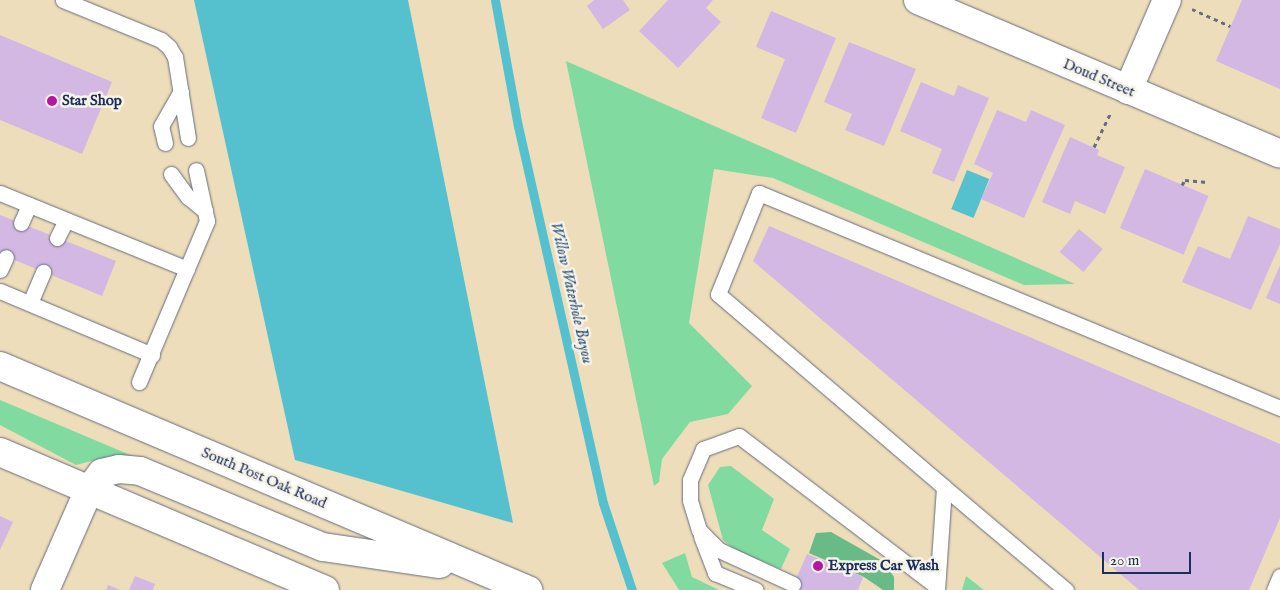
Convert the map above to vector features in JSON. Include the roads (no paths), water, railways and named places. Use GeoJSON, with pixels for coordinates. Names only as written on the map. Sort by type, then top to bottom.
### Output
{"type":"FeatureCollection","features":[{"type":"Feature","properties":{"kind":"main road","name":"Doud Street"},"geometry":{"type":"LineString","coordinates":[[918,0],[1280,154]]}},
{"type":"Feature","properties":{"kind":"main road"},"geometry":{"type":"LineString","coordinates":[[1125,89],[1175,3]]}},
{"type":"Feature","properties":{"kind":"main road","name":"South Post Oak Road"},"geometry":{"type":"LineString","coordinates":[[0,366],[528,590]]}},
{"type":"Feature","properties":{"kind":"main road"},"geometry":{"type":"LineString","coordinates":[[0,452],[325,590]]}},
{"type":"Feature","properties":{"kind":"main road"},"geometry":{"type":"LineString","coordinates":[[45,590],[89,490],[102,473],[119,469],[140,471],[323,547],[478,570]]}},
{"type":"Feature","properties":{"kind":"lane"},"geometry":{"type":"LineString","coordinates":[[63,0],[161,40],[175,57],[188,138]]}},
{"type":"Feature","properties":{"kind":"lane"},"geometry":{"type":"LineString","coordinates":[[165,143],[161,126],[181,91]]}},
{"type":"Feature","properties":{"kind":"lane"},"geometry":{"type":"LineString","coordinates":[[139,382],[207,221],[196,170]]}},
{"type":"Feature","properties":{"kind":"lane"},"geometry":{"type":"LineString","coordinates":[[172,174],[188,197],[205,211]]}},
{"type":"Feature","properties":{"kind":"lane"},"geometry":{"type":"LineString","coordinates":[[1066,590],[718,294],[759,192],[1278,406]]}},
{"type":"Feature","properties":{"kind":"lane"},"geometry":{"type":"LineString","coordinates":[[0,193],[187,269]]}},
{"type":"Feature","properties":{"kind":"lane"},"geometry":{"type":"LineString","coordinates":[[21,223],[28,204]]}},
{"type":"Feature","properties":{"kind":"lane"},"geometry":{"type":"LineString","coordinates":[[57,238],[66,220]]}},
{"type":"Feature","properties":{"kind":"lane"},"geometry":{"type":"LineString","coordinates":[[30,303],[43,272]]}},
{"type":"Feature","properties":{"kind":"lane"},"geometry":{"type":"LineString","coordinates":[[0,291],[152,355]]}},
{"type":"Feature","properties":{"kind":"lane"},"geometry":{"type":"LineString","coordinates":[[756,590],[715,573],[690,500],[690,480],[694,466],[703,449],[739,436],[937,588]]}},
{"type":"Feature","properties":{"kind":"lane"},"geometry":{"type":"LineString","coordinates":[[937,588],[944,487]]}},
{"type":"Feature","properties":{"kind":"lane"},"geometry":{"type":"LineString","coordinates":[[699,530],[719,550],[793,584]]}},
{"type":"Feature","properties":{"kind":"lane"},"geometry":{"type":"LineString","coordinates":[[1274,590],[1280,576]]}},
{"type":"Feature","properties":{"kind":"water"},"geometry":{"type":"Polygon","coordinates":[[[194,0],[408,0],[513,523],[295,460],[194,0]]]}},
{"type":"Feature","properties":{"kind":"water"},"geometry":{"type":"Polygon","coordinates":[[[967,170],[989,179],[974,218],[951,209],[967,170]]]}},
{"type":"Feature","properties":{"kind":"waterway","name":"Willow Waterhole Bayou"},"geometry":{"type":"LineString","coordinates":[[495,0],[518,126],[603,503],[632,590]]}},
{"type":"Feature","properties":{"kind":"place","name":"Star Shop"},"geometry":{"type":"Point","coordinates":[52,101]}},
{"type":"Feature","properties":{"kind":"place","name":"Express Car Wash"},"geometry":{"type":"Point","coordinates":[818,566]}}]}
